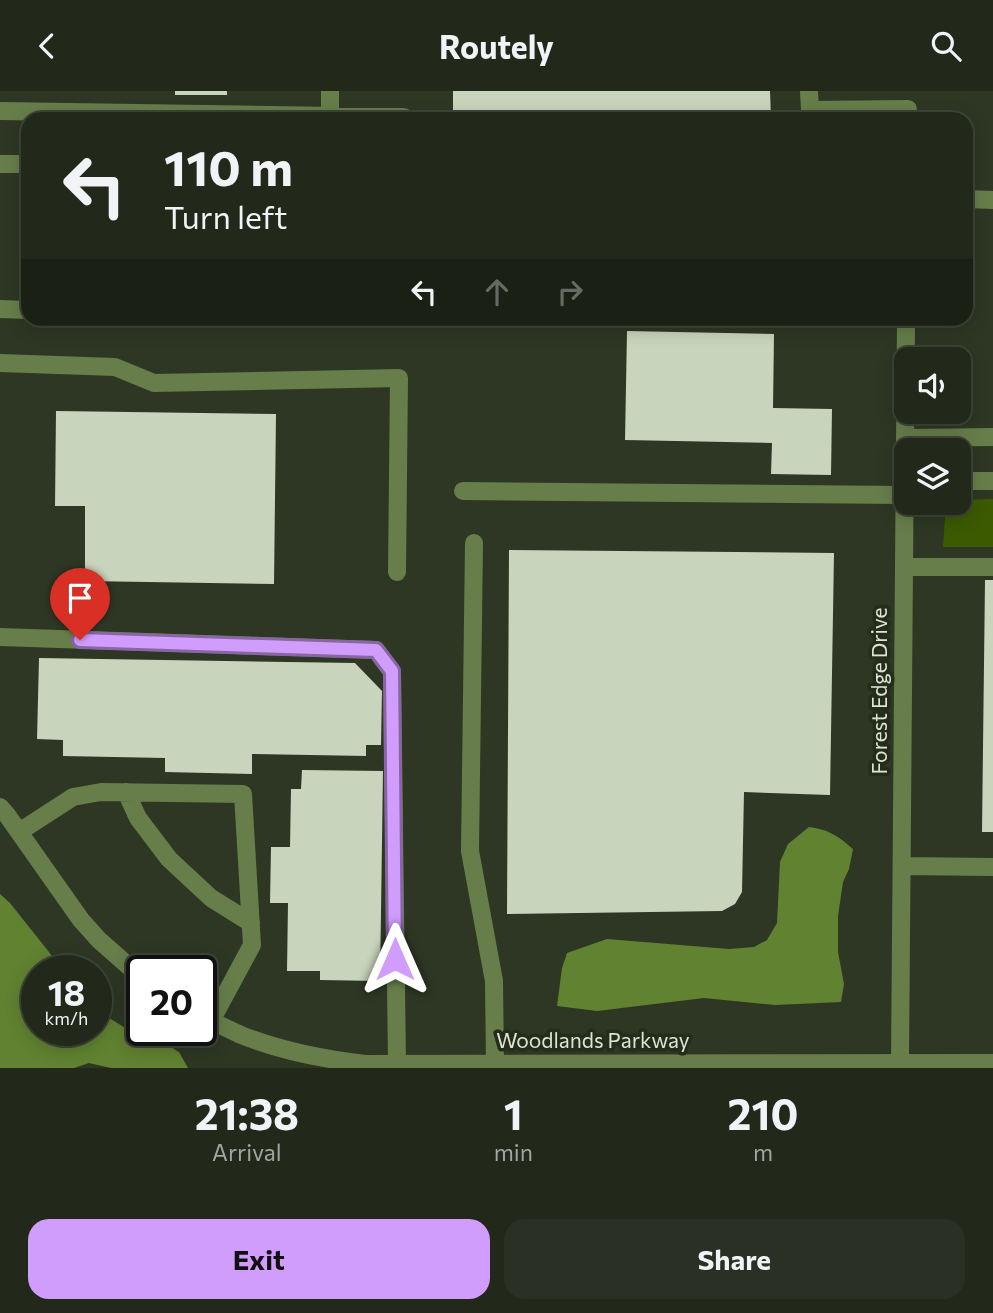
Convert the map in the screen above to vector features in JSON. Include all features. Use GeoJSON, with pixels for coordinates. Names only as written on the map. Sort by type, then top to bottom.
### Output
{"type":"FeatureCollection","features":[{"type":"Feature","properties":{"kind":"street"},"geometry":{"type":"LineString","coordinates":[[330,91],[330,112]]}},
{"type":"Feature","properties":{"kind":"street"},"geometry":{"type":"LineString","coordinates":[[810,91],[810,110],[908,106]]}},
{"type":"Feature","properties":{"kind":"street"},"geometry":{"type":"LineString","coordinates":[[0,111],[66,112]]}},
{"type":"Feature","properties":{"kind":"street"},"geometry":{"type":"LineString","coordinates":[[0,164],[21,164]]}},
{"type":"Feature","properties":{"kind":"street"},"geometry":{"type":"LineString","coordinates":[[973,199],[993,200]]}},
{"type":"Feature","properties":{"kind":"street"},"geometry":{"type":"LineString","coordinates":[[0,309],[21,310]]}},
{"type":"Feature","properties":{"kind":"street","name":"Forest Edge Drive"},"geometry":{"type":"LineString","coordinates":[[905,438],[906,326]]}},
{"type":"Feature","properties":{"kind":"street"},"geometry":{"type":"LineString","coordinates":[[0,363],[115,367],[154,383],[399,378],[397,572]]}},
{"type":"Feature","properties":{"kind":"street"},"geometry":{"type":"LineString","coordinates":[[905,438],[993,437]]}},
{"type":"Feature","properties":{"kind":"street"},"geometry":{"type":"LineString","coordinates":[[971,481],[993,481]]}},
{"type":"Feature","properties":{"kind":"street"},"geometry":{"type":"LineString","coordinates":[[463,491],[894,486]]}},
{"type":"Feature","properties":{"kind":"street","name":"Forest Edge Drive"},"geometry":{"type":"LineString","coordinates":[[900,1063],[905,515]]}},
{"type":"Feature","properties":{"kind":"street"},"geometry":{"type":"LineString","coordinates":[[474,543],[471,851],[494,981],[495,1064]]}},
{"type":"Feature","properties":{"kind":"street"},"geometry":{"type":"LineString","coordinates":[[904,567],[993,567]]}},
{"type":"Feature","properties":{"kind":"street"},"geometry":{"type":"LineString","coordinates":[[0,637],[376,650],[392,671],[397,1064]]}},
{"type":"Feature","properties":{"kind":"street"},"geometry":{"type":"LineString","coordinates":[[19,832],[73,797],[101,792],[243,794],[252,945],[217,1001]]}},
{"type":"Feature","properties":{"kind":"street"},"geometry":{"type":"LineString","coordinates":[[126,792],[138,818],[169,859],[211,898],[251,923]]}},
{"type":"Feature","properties":{"kind":"street"},"geometry":{"type":"LineString","coordinates":[[0,807],[81,920],[126,964]]}},
{"type":"Feature","properties":{"kind":"street"},"geometry":{"type":"LineString","coordinates":[[902,866],[993,867]]}},
{"type":"Feature","properties":{"kind":"street","name":"Woodlands Parkway"},"geometry":{"type":"LineString","coordinates":[[217,1023],[281,1049],[330,1060],[365,1064],[988,1065]]}},
{"type":"Feature","properties":{"kind":"shaded area"},"geometry":{"type":"Polygon","coordinates":[[[993,499],[993,547],[943,547],[945,515],[971,515],[971,500],[993,499]]]}},
{"type":"Feature","properties":{"kind":"shaded area"},"geometry":{"type":"Polygon","coordinates":[[[809,827],[832,834],[853,849],[843,882],[838,916],[838,952],[844,984],[841,1002],[775,1005],[704,998],[597,1011],[557,1006],[562,968],[567,953],[607,939],[729,949],[754,947],[767,940],[777,923],[780,862],[788,844],[809,827]]]}},
{"type":"Feature","properties":{"kind":"shaded area"},"geometry":{"type":"Polygon","coordinates":[[[0,894],[51,955],[21,955],[21,1046],[112,1046],[112,1020],[126,1028],[126,1046],[169,1046],[179,1052],[188,1068],[111,1068],[89,1063],[74,1068],[0,1068],[0,894]]]}},
{"type":"Feature","properties":{"kind":"building"},"geometry":{"type":"Polygon","coordinates":[[[175,91],[227,91],[227,95],[175,95],[175,91]]]}},
{"type":"Feature","properties":{"kind":"building"},"geometry":{"type":"Polygon","coordinates":[[[453,91],[770,91],[771,112],[453,112],[453,91]]]}},
{"type":"Feature","properties":{"kind":"building"},"geometry":{"type":"Polygon","coordinates":[[[272,326],[272,328],[177,327],[272,326]]]}},
{"type":"Feature","properties":{"kind":"building"},"geometry":{"type":"Polygon","coordinates":[[[627,331],[774,334],[773,408],[832,409],[831,475],[771,474],[772,443],[625,440],[627,331]]]}},
{"type":"Feature","properties":{"kind":"building"},"geometry":{"type":"Polygon","coordinates":[[[56,411],[276,414],[274,584],[85,581],[85,506],[55,506],[56,411]]]}},
{"type":"Feature","properties":{"kind":"building"},"geometry":{"type":"Polygon","coordinates":[[[509,550],[834,553],[830,795],[744,792],[742,892],[735,904],[722,911],[507,914],[509,550]]]}},
{"type":"Feature","properties":{"kind":"building"},"geometry":{"type":"Polygon","coordinates":[[[985,580],[993,580],[993,832],[982,832],[985,580]]]}},
{"type":"Feature","properties":{"kind":"building"},"geometry":{"type":"Polygon","coordinates":[[[39,658],[355,663],[382,691],[381,745],[366,745],[366,756],[252,754],[252,774],[165,772],[165,758],[63,756],[63,740],[37,739],[39,658]]]}},
{"type":"Feature","properties":{"kind":"building"},"geometry":{"type":"Polygon","coordinates":[[[302,770],[383,771],[380,981],[320,980],[320,971],[287,971],[288,903],[270,903],[271,847],[290,847],[291,789],[301,789],[302,770]]]}},
{"type":"Feature","properties":{"kind":"route"},"geometry":{"type":"LineString","coordinates":[[80,640],[376,650],[392,671],[395,959]]}}]}
